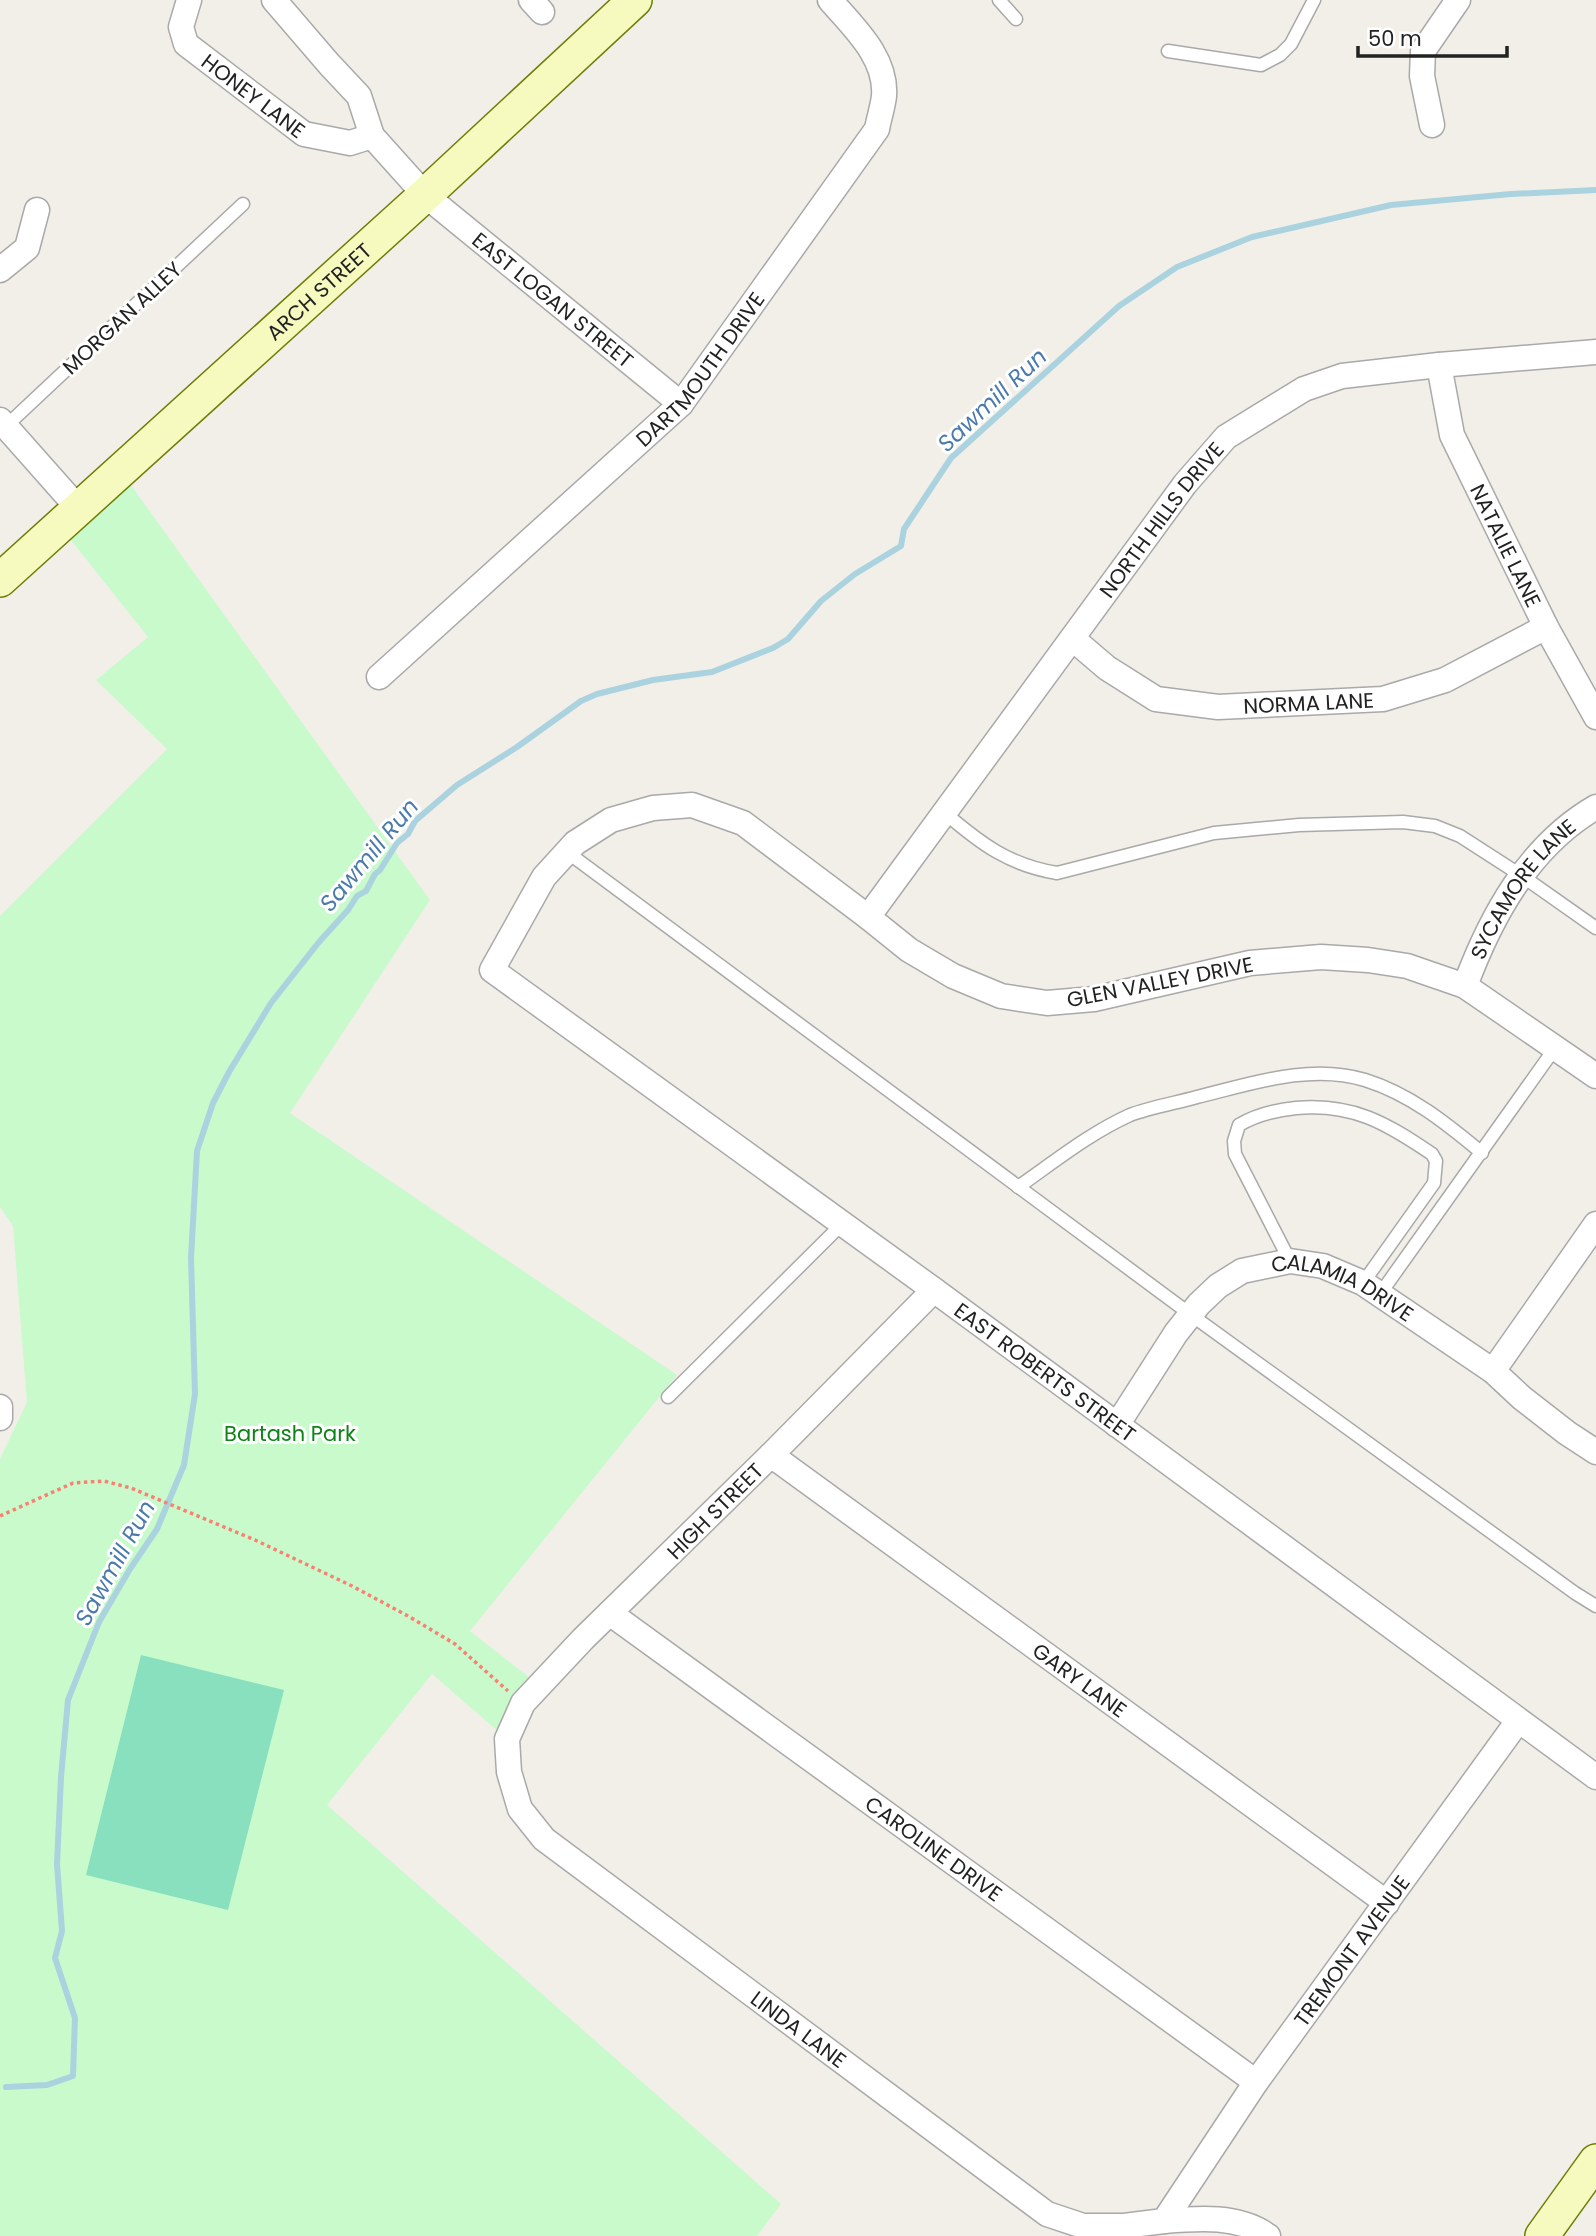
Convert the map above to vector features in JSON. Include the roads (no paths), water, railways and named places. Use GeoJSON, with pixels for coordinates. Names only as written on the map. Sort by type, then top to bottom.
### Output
{"type":"FeatureCollection","features":[{"type":"Feature","properties":{"kind":"street","name":"HONEY LANE"},"geometry":{"type":"LineString","coordinates":[[189,0],[181,27],[186,44],[304,134],[351,143],[372,136]]}},
{"type":"Feature","properties":{"kind":"street"},"geometry":{"type":"LineString","coordinates":[[274,0],[359,96],[372,136],[425,195]]}},
{"type":"Feature","properties":{"kind":"street","name":"ARCH STREET"},"geometry":{"type":"LineString","coordinates":[[0,580],[425,195],[635,0]]}},
{"type":"Feature","properties":{"kind":"street","name":"DARTMOUTH DRIVE"},"geometry":{"type":"LineString","coordinates":[[379,677],[681,404],[877,129],[884,94],[883,77],[867,44],[830,0]]}},
{"type":"Feature","properties":{"kind":"street"},"geometry":{"type":"LineString","coordinates":[[1432,125],[1422,76],[1423,51],[1458,0]]}},
{"type":"Feature","properties":{"kind":"street","name":"EAST LOGAN STREET"},"geometry":{"type":"LineString","coordinates":[[425,195],[681,404]]}},
{"type":"Feature","properties":{"kind":"street"},"geometry":{"type":"LineString","coordinates":[[0,270],[27,248],[37,210]]}},
{"type":"Feature","properties":{"kind":"street","name":"NORTH HILLS DRIVE"},"geometry":{"type":"LineString","coordinates":[[869,917],[1185,484],[1226,437],[1304,389],[1342,376],[1596,352]]}},
{"type":"Feature","properties":{"kind":"street","name":"NATALIE LANE"},"geometry":{"type":"LineString","coordinates":[[1438,365],[1452,435],[1546,627],[1596,717]]}},
{"type":"Feature","properties":{"kind":"street"},"geometry":{"type":"LineString","coordinates":[[2,426],[78,508]]}},
{"type":"Feature","properties":{"kind":"street","name":"NORMA LANE"},"geometry":{"type":"LineString","coordinates":[[1073,639],[1107,668],[1156,699],[1218,707],[1383,699],[1446,680],[1546,627]]}},
{"type":"Feature","properties":{"kind":"street","name":"GLEN VALLEY DRIVE"},"geometry":{"type":"LineString","coordinates":[[492,970],[544,877],[575,843],[611,820],[653,808],[692,805],[743,823],[909,950],[953,976],[1001,996],[1047,1003],[1094,999],[1250,963],[1296,958],[1368,960],[1407,966],[1465,986],[1596,1076]]}},
{"type":"Feature","properties":{"kind":"street","name":"SYCAMORE LANE"},"geometry":{"type":"LineString","coordinates":[[1465,986],[1481,943],[1508,894],[1543,849],[1577,818],[1596,807]]}},
{"type":"Feature","properties":{"kind":"street","name":"EAST ROBERTS STREET"},"geometry":{"type":"LineString","coordinates":[[492,970],[934,1290],[1596,1777]]}},
{"type":"Feature","properties":{"kind":"street"},"geometry":{"type":"LineString","coordinates":[[1493,1370],[1596,1224]]}},
{"type":"Feature","properties":{"kind":"street","name":"CALAMIA DRIVE"},"geometry":{"type":"LineString","coordinates":[[1117,1425],[1190,1314],[1218,1286],[1242,1272],[1290,1261],[1323,1265],[1372,1288],[1493,1370],[1522,1398],[1596,1452]]}},
{"type":"Feature","properties":{"kind":"street","name":"HIGH STREET"},"geometry":{"type":"LineString","coordinates":[[507,1738],[523,1703],[583,1639],[934,1290]]}},
{"type":"Feature","properties":{"kind":"street"},"geometry":{"type":"LineString","coordinates":[[0,1408],[0,1418]]}},
{"type":"Feature","properties":{"kind":"street","name":"GARY LANE"},"geometry":{"type":"LineString","coordinates":[[771,1455],[1387,1903]]}},
{"type":"Feature","properties":{"kind":"street","name":"CAROLINE DRIVE"},"geometry":{"type":"LineString","coordinates":[[611,1614],[1256,2082]]}},
{"type":"Feature","properties":{"kind":"street","name":"TREMONT AVENUE"},"geometry":{"type":"LineString","coordinates":[[1164,2221],[1256,2082],[1518,1721]]}},
{"type":"Feature","properties":{"kind":"street","name":"LINDA LANE"},"geometry":{"type":"LineString","coordinates":[[507,1738],[509,1772],[520,1809],[544,1839],[1047,2214],[1083,2227],[1124,2227],[1189,2218],[1241,2222],[1268,2236]]}},
{"type":"Feature","properties":{"kind":"street"},"geometry":{"type":"LineString","coordinates":[[1542,2236],[1596,2161]]}},
{"type":"Feature","properties":{"kind":"lane"},"geometry":{"type":"LineString","coordinates":[[999,0],[1016,19]]}},
{"type":"Feature","properties":{"kind":"lane"},"geometry":{"type":"LineString","coordinates":[[1168,51],[1261,65],[1280,55],[1291,44],[1314,0]]}},
{"type":"Feature","properties":{"kind":"lane","name":"MORGAN ALLEY"},"geometry":{"type":"LineString","coordinates":[[2,426],[243,204]]}},
{"type":"Feature","properties":{"kind":"lane"},"geometry":{"type":"LineString","coordinates":[[945,813],[979,842],[1003,857],[1034,869],[1057,873],[1214,833],[1299,825],[1403,822],[1435,826],[1460,836],[1596,928]]}},
{"type":"Feature","properties":{"kind":"lane"},"geometry":{"type":"LineString","coordinates":[[567,852],[1190,1314],[1596,1606]]}},
{"type":"Feature","properties":{"kind":"lane"},"geometry":{"type":"LineString","coordinates":[[1372,1288],[1482,1153],[1555,1048]]}},
{"type":"Feature","properties":{"kind":"lane"},"geometry":{"type":"LineString","coordinates":[[1018,1187],[1102,1130],[1132,1115],[1265,1080],[1299,1074],[1329,1074],[1363,1079],[1392,1090],[1450,1126],[1482,1153]]}},
{"type":"Feature","properties":{"kind":"lane"},"geometry":{"type":"LineString","coordinates":[[1290,1261],[1235,1154],[1234,1141],[1239,1125],[1251,1118],[1283,1110],[1321,1106],[1344,1109],[1379,1121],[1433,1154],[1436,1161],[1434,1183],[1372,1288]]}},
{"type":"Feature","properties":{"kind":"lane"},"geometry":{"type":"LineString","coordinates":[[668,1397],[842,1224]]}},
{"type":"Feature","properties":{"kind":"waterway","name":"Sawmill Run"},"geometry":{"type":"LineString","coordinates":[[6,2087],[47,2085],[73,2076],[75,2018],[55,1958],[62,1931],[57,1864],[68,1700],[99,1622],[157,1529],[184,1465],[195,1394],[191,1258],[197,1151],[213,1103],[271,1003],[357,896],[366,891],[375,874],[397,843],[408,834],[415,821],[457,785],[517,747],[581,701],[597,694],[653,680],[712,672],[773,648],[788,639],[821,601],[855,574],[901,546],[904,529],[951,458],[1119,306],[1177,267],[1252,237],[1391,205],[1511,194],[1596,190]]}},
{"type":"Feature","properties":{"kind":"park label","name":"Bartash Park"},"geometry":{"type":"Point","coordinates":[290,1433]}}]}
